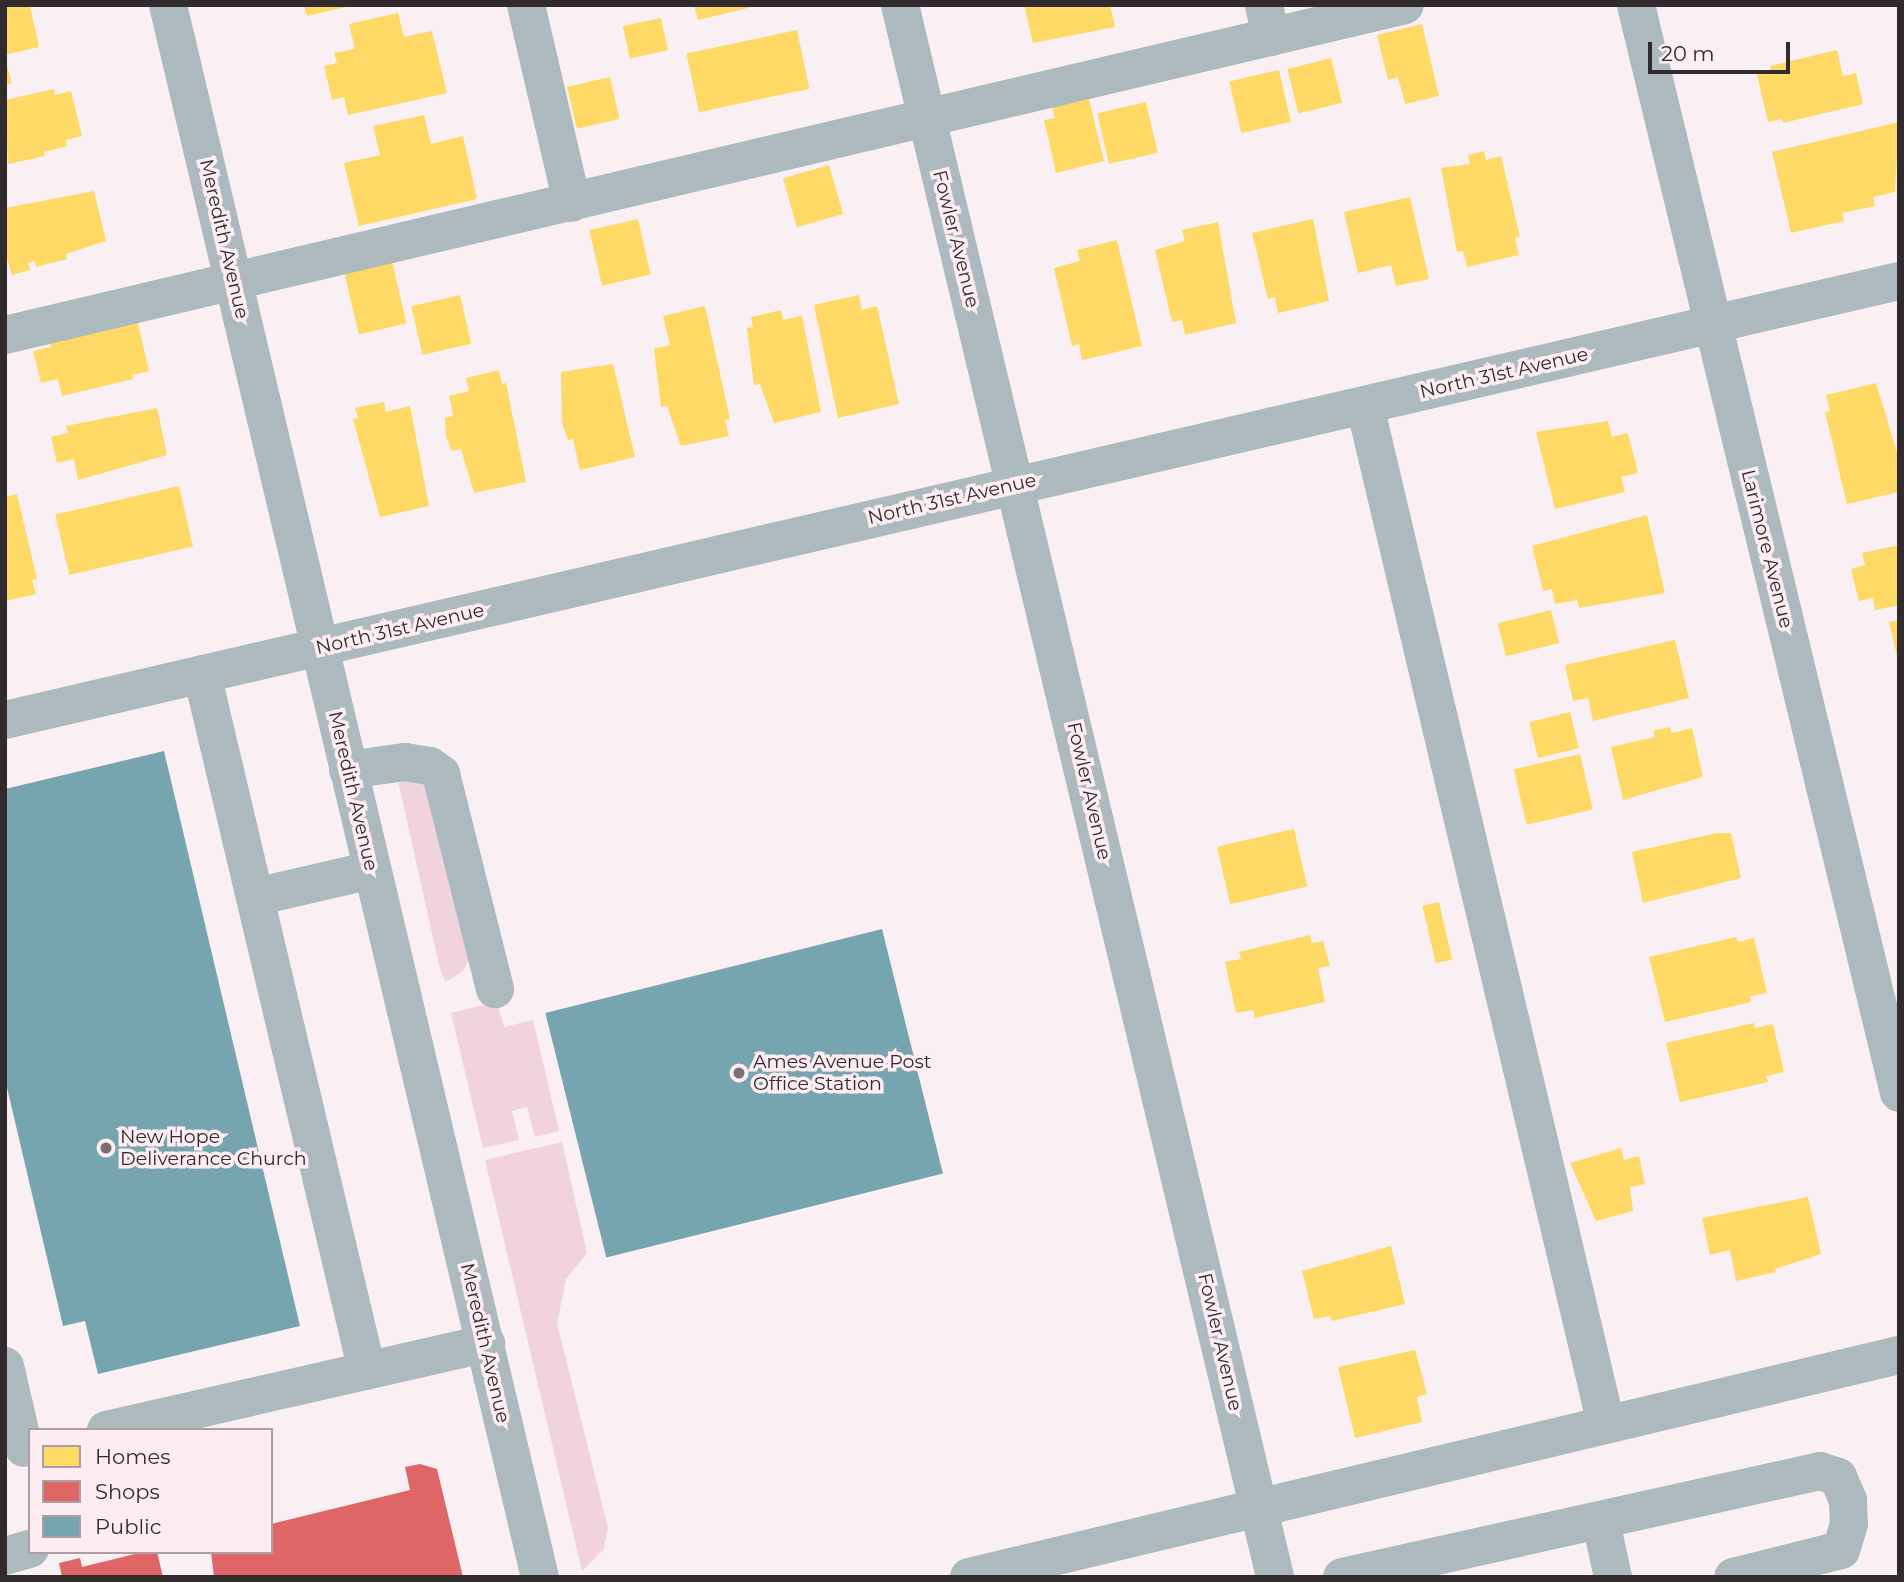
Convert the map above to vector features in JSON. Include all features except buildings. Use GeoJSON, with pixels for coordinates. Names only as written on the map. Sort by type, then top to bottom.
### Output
{"type":"FeatureCollection","features":[{"type":"Feature","properties":{"kind":"street","name":"Meredith Avenue"},"geometry":{"type":"LineString","coordinates":[[168,5],[540,1577]]}},
{"type":"Feature","properties":{"kind":"street"},"geometry":{"type":"LineString","coordinates":[[526,5],[572,203]]}},
{"type":"Feature","properties":{"kind":"street","name":"Fowler Avenue"},"geometry":{"type":"LineString","coordinates":[[900,5],[1017,483],[1275,1577]]}},
{"type":"Feature","properties":{"kind":"street"},"geometry":{"type":"LineString","coordinates":[[5,335],[927,120],[1268,21],[1405,5]]}},
{"type":"Feature","properties":{"kind":"street","name":"Larimore Avenue"},"geometry":{"type":"LineString","coordinates":[[1636,5],[1899,1093]]}},
{"type":"Feature","properties":{"kind":"street","name":"North 31st Avenue"},"geometry":{"type":"LineString","coordinates":[[5,720],[1017,483],[1365,406],[1899,281]]}},
{"type":"Feature","properties":{"kind":"street"},"geometry":{"type":"LineString","coordinates":[[1365,406],[1606,1424]]}},
{"type":"Feature","properties":{"kind":"street"},"geometry":{"type":"LineString","coordinates":[[202,674],[367,1371]]}},
{"type":"Feature","properties":{"kind":"street"},"geometry":{"type":"LineString","coordinates":[[348,771],[405,762],[430,766],[441,774],[495,989]]}},
{"type":"Feature","properties":{"kind":"street"},"geometry":{"type":"LineString","coordinates":[[255,897],[372,870]]}},
{"type":"Feature","properties":{"kind":"street"},"geometry":{"type":"LineString","coordinates":[[115,1428],[485,1343]]}},
{"type":"Feature","properties":{"kind":"street"},"geometry":{"type":"LineString","coordinates":[[969,1577],[1899,1355]]}},
{"type":"Feature","properties":{"kind":"street"},"geometry":{"type":"LineString","coordinates":[[5,1366],[20,1449]]}},
{"type":"Feature","properties":{"kind":"street"},"geometry":{"type":"LineString","coordinates":[[1342,1577],[1601,1522],[1820,1471],[1838,1477],[1848,1500],[1849,1524],[1842,1549],[1733,1577]]}},
{"type":"Feature","properties":{"kind":"street"},"geometry":{"type":"LineString","coordinates":[[1601,1522],[1614,1577]]}},
{"type":"Feature","properties":{"kind":"street"},"geometry":{"type":"LineString","coordinates":[[5,1556],[28,1550]]}},
{"type":"Feature","properties":{"kind":"street"},"geometry":{"type":"LineString","coordinates":[[5,1562],[12,1577]]}},
{"type":"Feature","properties":{"kind":"shaded area"},"geometry":{"type":"Polygon","coordinates":[[[397,776],[424,779],[471,956],[463,971],[445,981],[440,969],[397,776]]]}},
{"type":"Feature","properties":{"kind":"shaded area"},"geometry":{"type":"Polygon","coordinates":[[[497,1002],[504,1027],[533,1020],[559,1131],[535,1137],[527,1107],[512,1111],[519,1140],[483,1148],[451,1013],[497,1002]]]}},
{"type":"Feature","properties":{"kind":"shaded area"},"geometry":{"type":"Polygon","coordinates":[[[562,1142],[587,1253],[566,1279],[557,1323],[608,1528],[604,1549],[582,1571],[485,1160],[562,1142]]]}},
{"type":"Feature","properties":{"kind":"place","name":"Ames Avenue Post Office Station"},"geometry":{"type":"Point","coordinates":[739,1073]}},
{"type":"Feature","properties":{"kind":"place","name":"New Hope Deliverance Church"},"geometry":{"type":"Point","coordinates":[106,1148]}}]}
